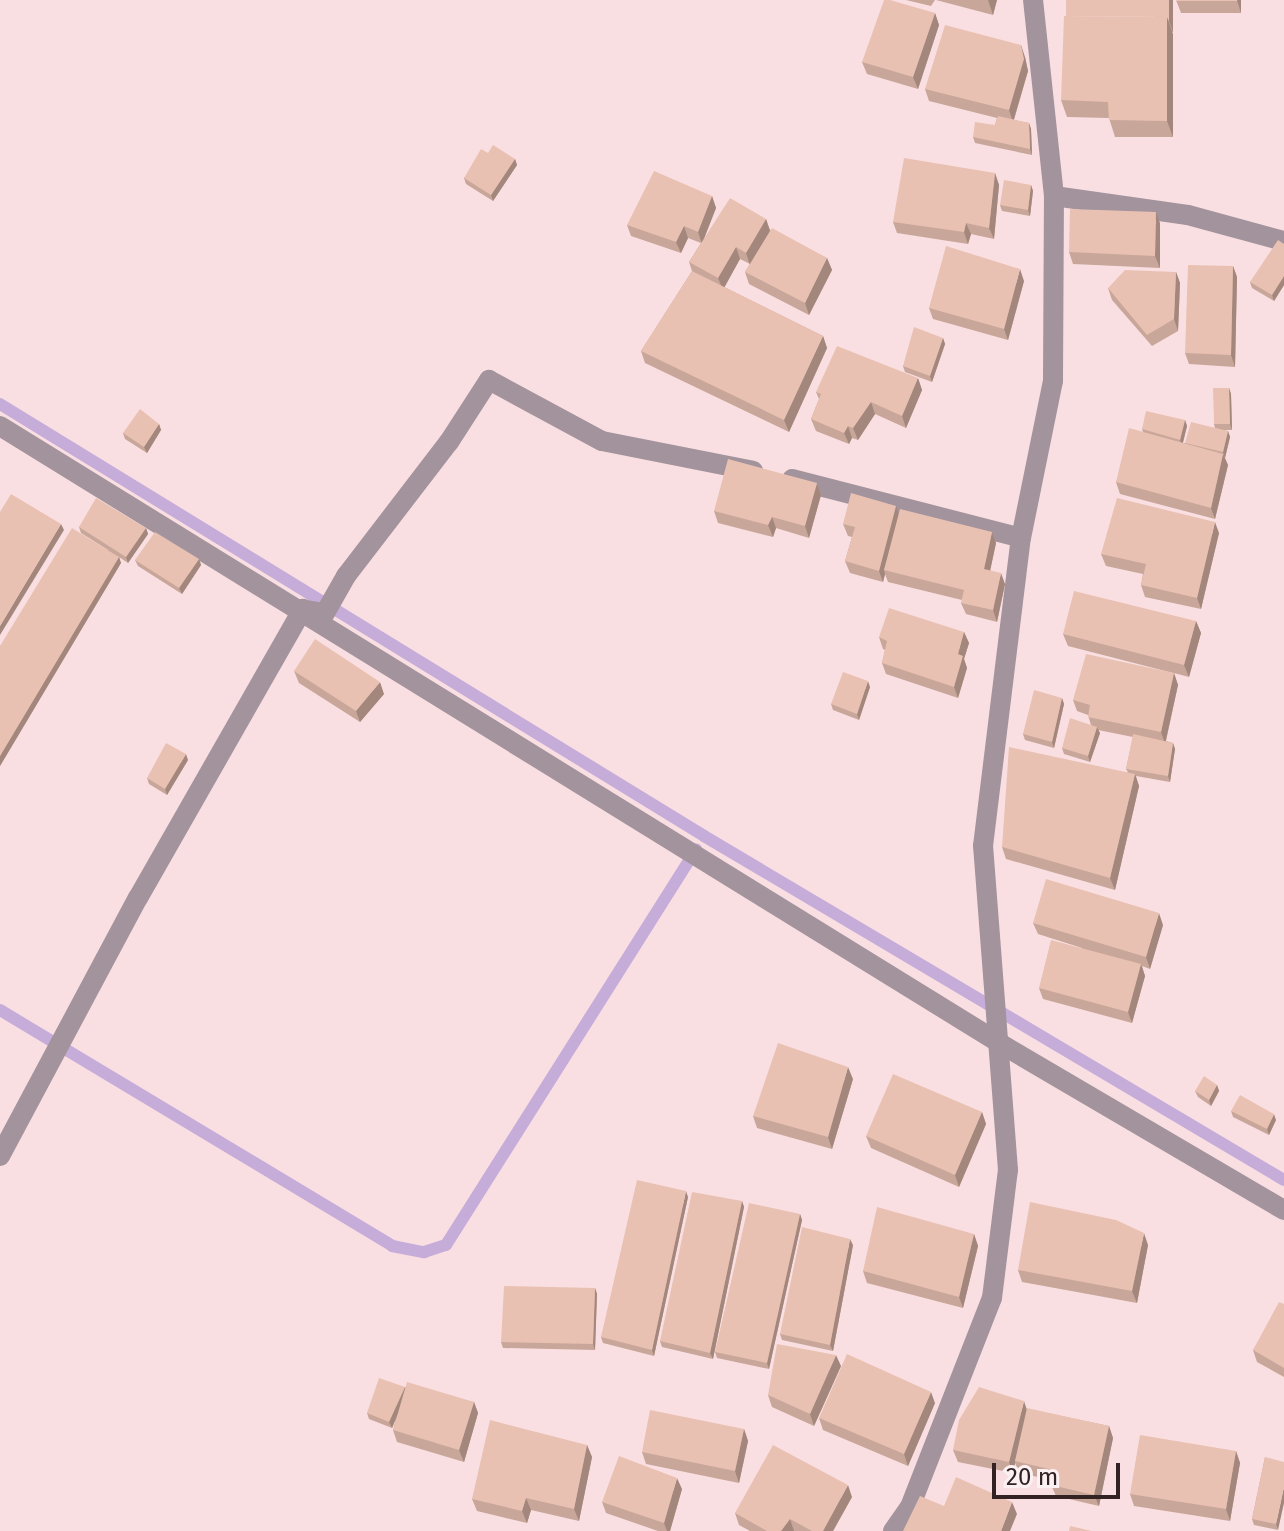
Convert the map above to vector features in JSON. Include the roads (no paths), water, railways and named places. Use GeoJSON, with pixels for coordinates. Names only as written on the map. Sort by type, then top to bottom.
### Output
{"type":"FeatureCollection","features":[{"type":"Feature","properties":{"kind":"street"},"geometry":{"type":"LineString","coordinates":[[893,1531],[910,1507],[992,1298],[1008,1170],[983,846],[1021,538],[1053,381],[1054,196],[1033,0]]}},
{"type":"Feature","properties":{"kind":"street"},"geometry":{"type":"LineString","coordinates":[[1054,196],[1188,215],[1284,241]]}},
{"type":"Feature","properties":{"kind":"street"},"geometry":{"type":"LineString","coordinates":[[303,609],[325,613],[343,581],[449,442],[489,380],[602,441],[776,475],[1021,538]]}},
{"type":"Feature","properties":{"kind":"street"},"geometry":{"type":"LineString","coordinates":[[0,426],[303,609],[678,844],[1284,1210]]}},
{"type":"Feature","properties":{"kind":"street"},"geometry":{"type":"LineString","coordinates":[[0,1156],[303,609]]}},
{"type":"Feature","properties":{"kind":"waterway"},"geometry":{"type":"LineString","coordinates":[[0,404],[704,836],[1284,1180]]}},
{"type":"Feature","properties":{"kind":"waterway"},"geometry":{"type":"LineString","coordinates":[[0,1010],[392,1246],[424,1252],[446,1245],[696,849]]}}]}
